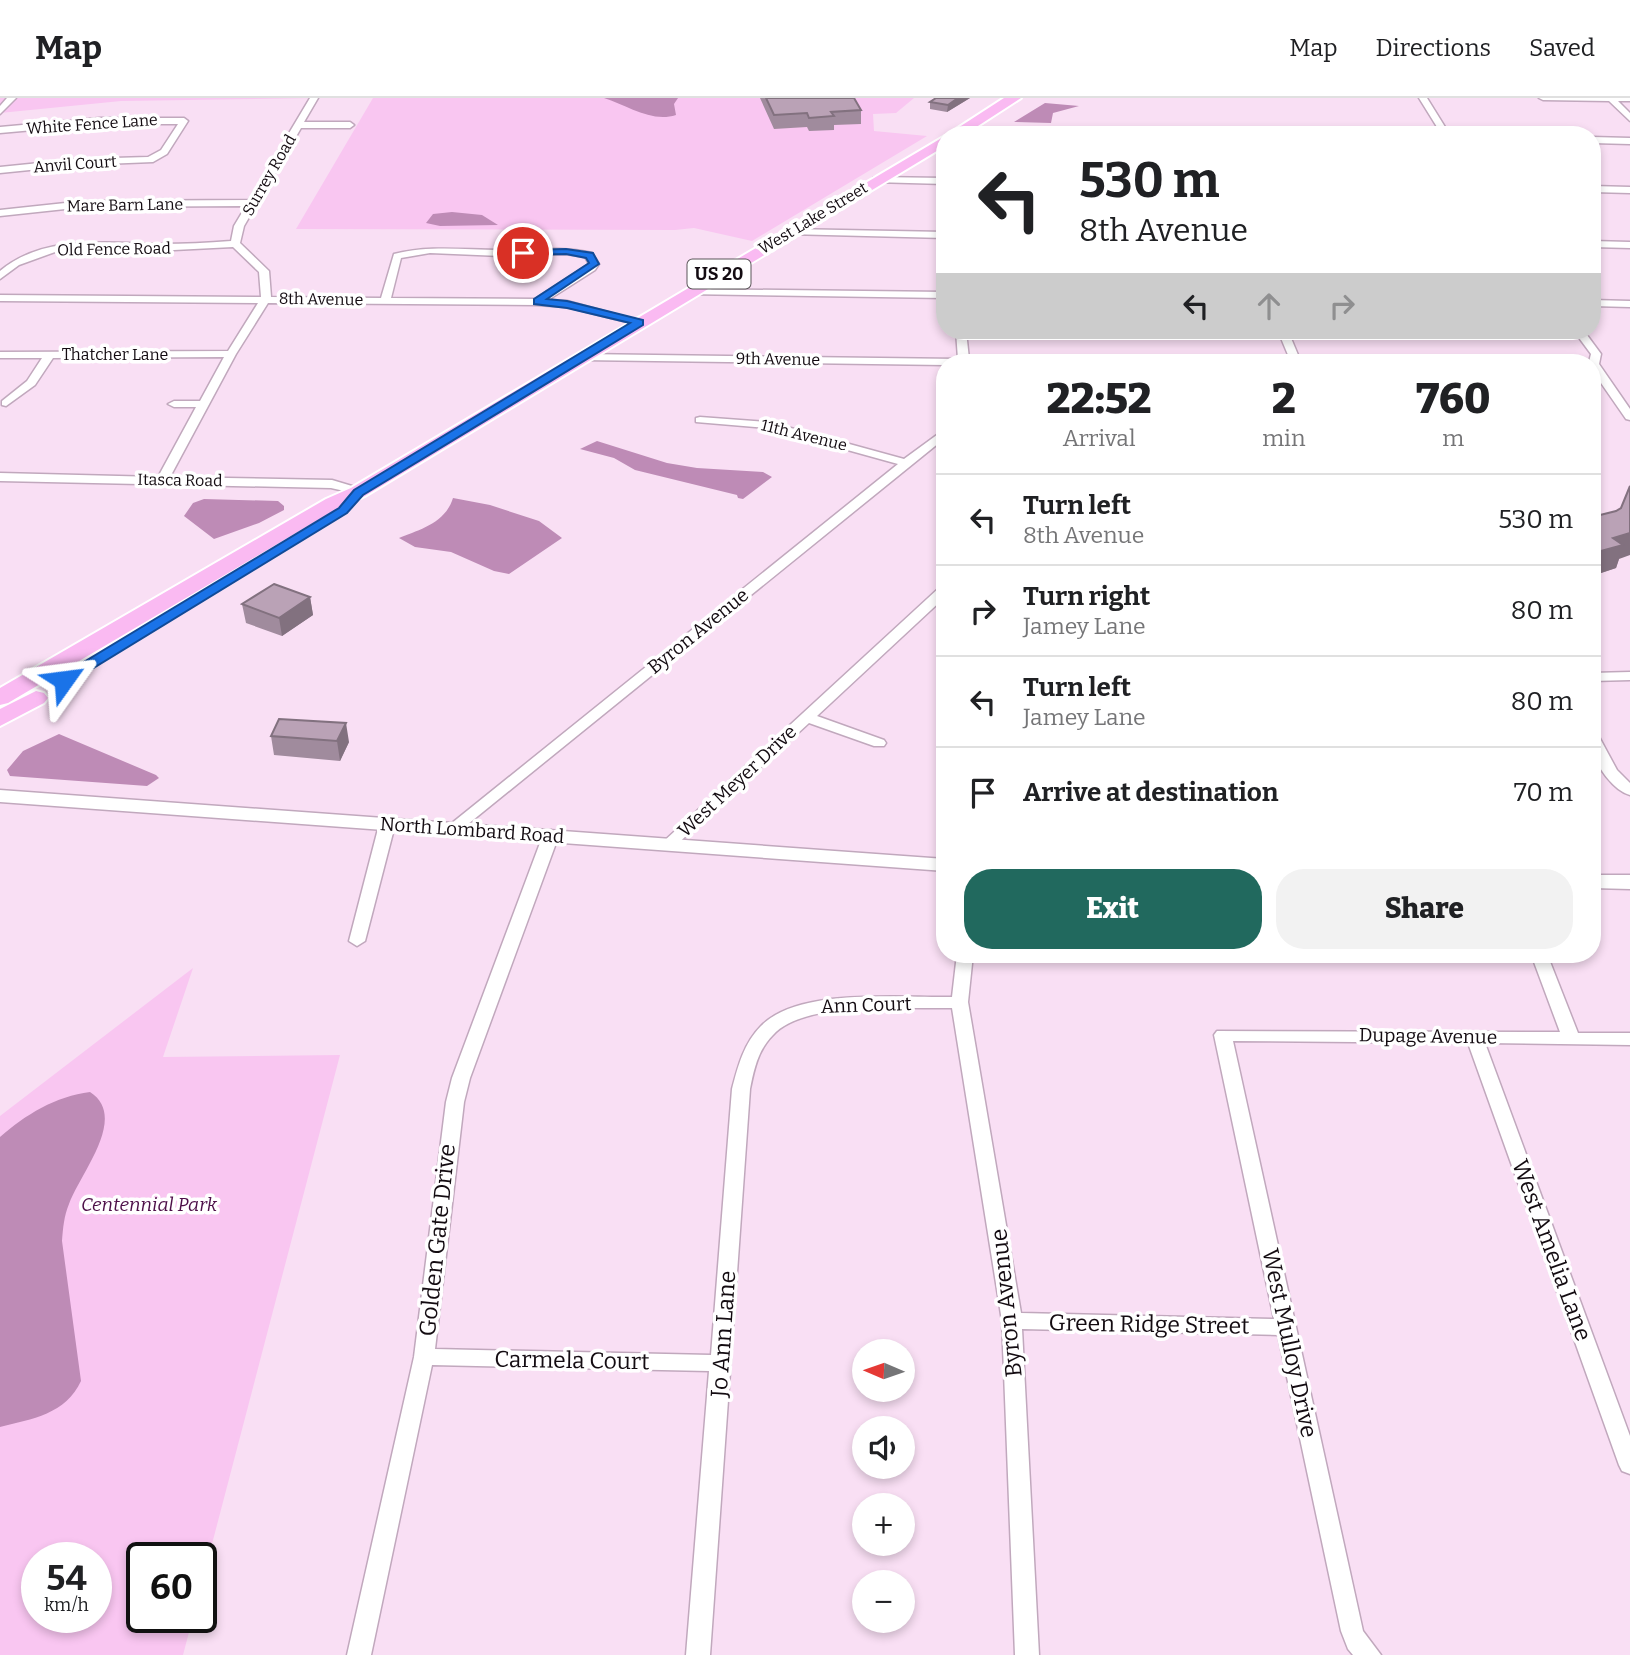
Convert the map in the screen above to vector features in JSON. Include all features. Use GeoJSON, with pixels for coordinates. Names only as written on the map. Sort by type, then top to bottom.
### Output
{"type":"FeatureCollection","features":[{"type":"Feature","properties":{"kind":"main road","name":"West Lake Street"},"geometry":{"type":"LineString","coordinates":[[968,126],[1014,98]]}},
{"type":"Feature","properties":{"kind":"main road","name":"West Lake Street"},"geometry":{"type":"LineString","coordinates":[[0,698],[358,492],[936,145]]}},
{"type":"Feature","properties":{"kind":"main road","name":"West Lake Street"},"geometry":{"type":"LineString","coordinates":[[0,719],[343,510],[358,492]]}},
{"type":"Feature","properties":{"kind":"street"},"geometry":{"type":"LineString","coordinates":[[0,111],[12,98]]}},
{"type":"Feature","properties":{"kind":"street","name":"Surrey Road"},"geometry":{"type":"LineString","coordinates":[[235,244],[239,226],[251,203],[314,98]]}},
{"type":"Feature","properties":{"kind":"street"},"geometry":{"type":"LineString","coordinates":[[1423,98],[1440,126]]}},
{"type":"Feature","properties":{"kind":"street"},"geometry":{"type":"LineString","coordinates":[[1543,98],[1630,99]]}},
{"type":"Feature","properties":{"kind":"street"},"geometry":{"type":"LineString","coordinates":[[1611,98],[1630,118]]}},
{"type":"Feature","properties":{"kind":"street","name":"White Fence Lane"},"geometry":{"type":"LineString","coordinates":[[0,130],[100,121],[184,121],[164,152],[150,160]]}},
{"type":"Feature","properties":{"kind":"street","name":"Surrey Road"},"geometry":{"type":"LineString","coordinates":[[298,125],[350,125]]}},
{"type":"Feature","properties":{"kind":"street"},"geometry":{"type":"LineString","coordinates":[[1601,140],[1630,141]]}},
{"type":"Feature","properties":{"kind":"street","name":"Anvil Court"},"geometry":{"type":"LineString","coordinates":[[0,170],[71,163],[150,160]]}},
{"type":"Feature","properties":{"kind":"street"},"geometry":{"type":"LineString","coordinates":[[876,180],[936,181]]}},
{"type":"Feature","properties":{"kind":"street"},"geometry":{"type":"LineString","coordinates":[[1601,189],[1630,190]]}},
{"type":"Feature","properties":{"kind":"street","name":"Mare Barn Lane"},"geometry":{"type":"LineString","coordinates":[[0,213],[84,204],[251,203]]}},
{"type":"Feature","properties":{"kind":"street"},"geometry":{"type":"LineString","coordinates":[[790,232],[936,234]]}},
{"type":"Feature","properties":{"kind":"street"},"geometry":{"type":"LineString","coordinates":[[163,479],[231,354],[266,298],[264,271],[235,244]]}},
{"type":"Feature","properties":{"kind":"street","name":"Old Fence Road"},"geometry":{"type":"LineString","coordinates":[[0,276],[9,266],[49,250],[235,244]]}},
{"type":"Feature","properties":{"kind":"street"},"geometry":{"type":"LineString","coordinates":[[1601,244],[1630,244]]}},
{"type":"Feature","properties":{"kind":"street"},"geometry":{"type":"LineString","coordinates":[[385,300],[397,256],[430,250],[501,253],[566,251],[589,255],[594,264],[592,268],[537,302]]}},
{"type":"Feature","properties":{"kind":"street"},"geometry":{"type":"LineString","coordinates":[[689,292],[936,295]]}},
{"type":"Feature","properties":{"kind":"street","name":"8th Avenue"},"geometry":{"type":"LineString","coordinates":[[0,298],[537,302],[567,304],[639,322]]}},
{"type":"Feature","properties":{"kind":"street"},"geometry":{"type":"LineString","coordinates":[[1601,303],[1630,304]]}},
{"type":"Feature","properties":{"kind":"street"},"geometry":{"type":"LineString","coordinates":[[6,403],[31,383],[51,353]]}},
{"type":"Feature","properties":{"kind":"street","name":"Thatcher Lane"},"geometry":{"type":"LineString","coordinates":[[0,355],[231,354]]}},
{"type":"Feature","properties":{"kind":"street","name":"9th Avenue"},"geometry":{"type":"LineString","coordinates":[[582,357],[936,362]]}},
{"type":"Feature","properties":{"kind":"street"},"geometry":{"type":"LineString","coordinates":[[1601,378],[1630,417]]}},
{"type":"Feature","properties":{"kind":"street"},"geometry":{"type":"LineString","coordinates":[[174,404],[204,404]]}},
{"type":"Feature","properties":{"kind":"street","name":"11th Avenue"},"geometry":{"type":"LineString","coordinates":[[700,420],[769,425],[906,463]]}},
{"type":"Feature","properties":{"kind":"street","name":"Byron Avenue"},"geometry":{"type":"LineString","coordinates":[[452,830],[936,439]]}},
{"type":"Feature","properties":{"kind":"street","name":"Itasca Road"},"geometry":{"type":"LineString","coordinates":[[0,477],[332,484],[358,492]]}},
{"type":"Feature","properties":{"kind":"street","name":"West Meyer Drive"},"geometry":{"type":"LineString","coordinates":[[668,845],[936,598]]}},
{"type":"Feature","properties":{"kind":"street"},"geometry":{"type":"LineString","coordinates":[[1601,677],[1630,676]]}},
{"type":"Feature","properties":{"kind":"street","name":"West Meyer Drive"},"geometry":{"type":"LineString","coordinates":[[806,717],[879,743]]}},
{"type":"Feature","properties":{"kind":"street"},"geometry":{"type":"LineString","coordinates":[[1601,753],[1611,772],[1629,791]]}},
{"type":"Feature","properties":{"kind":"street","name":"North Lombard Road"},"geometry":{"type":"LineString","coordinates":[[0,796],[936,864]]}},
{"type":"Feature","properties":{"kind":"street"},"geometry":{"type":"LineString","coordinates":[[357,941],[387,825]]}},
{"type":"Feature","properties":{"kind":"street","name":"Golden Gate Drive"},"geometry":{"type":"LineString","coordinates":[[359,1655],[424,1357],[455,1102],[461,1078],[551,835]]}},
{"type":"Feature","properties":{"kind":"street"},"geometry":{"type":"LineString","coordinates":[[1601,881],[1630,882]]}},
{"type":"Feature","properties":{"kind":"street","name":"Byron Avenue"},"geometry":{"type":"LineString","coordinates":[[964,963],[960,1002],[1012,1321],[1027,1655]]}},
{"type":"Feature","properties":{"kind":"street"},"geometry":{"type":"LineString","coordinates":[[1542,963],[1571,1038]]}},
{"type":"Feature","properties":{"kind":"street","name":"Ann Court"},"geometry":{"type":"LineString","coordinates":[[775,1023],[791,1012],[819,1006],[960,1002]]}},
{"type":"Feature","properties":{"kind":"street","name":"Jo Ann Lane"},"geometry":{"type":"LineString","coordinates":[[698,1655],[743,1074],[754,1048],[775,1023]]}},
{"type":"Feature","properties":{"kind":"street","name":"Dupage Avenue"},"geometry":{"type":"LineString","coordinates":[[1226,1033],[1630,1040]]}},
{"type":"Feature","properties":{"kind":"street","name":"West Mulloy Drive"},"geometry":{"type":"LineString","coordinates":[[1226,1033],[1223,1035],[1352,1631],[1356,1642],[1366,1653]]}},
{"type":"Feature","properties":{"kind":"street","name":"West Amelia Lane"},"geometry":{"type":"LineString","coordinates":[[1475,1036],[1630,1465]]}},
{"type":"Feature","properties":{"kind":"street","name":"Green Ridge Street"},"geometry":{"type":"LineString","coordinates":[[1012,1321],[1286,1327]]}},
{"type":"Feature","properties":{"kind":"street","name":"Carmela Court"},"geometry":{"type":"LineString","coordinates":[[424,1357],[721,1363]]}},
{"type":"Feature","properties":{"kind":"green space"},"geometry":{"type":"Polygon","coordinates":[[[0,98],[316,98],[121,101],[0,113],[0,98]]]}},
{"type":"Feature","properties":{"kind":"green space"},"geometry":{"type":"Polygon","coordinates":[[[373,98],[914,98],[896,113],[873,114],[874,131],[927,136],[752,241],[694,228],[296,229],[373,98]]]}},
{"type":"Feature","properties":{"kind":"green space","name":"Centennial Park"},"geometry":{"type":"Polygon","coordinates":[[[193,968],[163,1057],[340,1055],[213,1542],[126,1542],[126,1633],[189,1633],[183,1655],[0,1655],[0,1116],[193,968]]]}},
{"type":"Feature","properties":{"kind":"shaded area"},"geometry":{"type":"Polygon","coordinates":[[[604,98],[678,98],[674,104],[676,115],[657,117],[604,98]]]}},
{"type":"Feature","properties":{"kind":"shaded area"},"geometry":{"type":"Polygon","coordinates":[[[1045,103],[1079,106],[1053,113],[1051,123],[1014,122],[1045,103]]]}},
{"type":"Feature","properties":{"kind":"shaded area"},"geometry":{"type":"Polygon","coordinates":[[[452,212],[482,215],[498,225],[440,226],[426,223],[433,214],[452,212]]]}},
{"type":"Feature","properties":{"kind":"shaded area"},"geometry":{"type":"Polygon","coordinates":[[[597,441],[667,463],[697,468],[763,472],[772,477],[743,499],[738,498],[737,495],[635,470],[614,458],[580,449],[597,441]]]}},
{"type":"Feature","properties":{"kind":"shaded area"},"geometry":{"type":"Polygon","coordinates":[[[453,498],[490,505],[539,521],[562,538],[509,574],[494,571],[451,552],[415,547],[399,538],[437,520],[444,514],[453,498]]]}},
{"type":"Feature","properties":{"kind":"shaded area"},"geometry":{"type":"Polygon","coordinates":[[[204,499],[278,501],[284,506],[284,510],[259,523],[214,539],[184,516],[193,503],[204,499]]]}},
{"type":"Feature","properties":{"kind":"shaded area"},"geometry":{"type":"Polygon","coordinates":[[[59,734],[159,778],[147,786],[10,776],[7,770],[23,751],[59,734]]]}},
{"type":"Feature","properties":{"kind":"shaded area"},"geometry":{"type":"Polygon","coordinates":[[[90,1092],[101,1103],[105,1116],[103,1130],[91,1162],[67,1209],[62,1241],[81,1381],[67,1401],[57,1408],[36,1418],[0,1427],[0,1137],[20,1121],[53,1102],[90,1092]]]}},
{"type":"Feature","properties":{"kind":"building"},"geometry":{"type":"Polygon","coordinates":[[[766,98],[854,98],[861,110],[831,112],[834,116],[809,118],[807,113],[774,115],[766,98]]]}},
{"type":"Feature","properties":{"kind":"building"},"geometry":{"type":"Polygon","coordinates":[[[936,98],[958,98],[948,105],[930,102],[936,98]]]}},
{"type":"Feature","properties":{"kind":"building"},"geometry":{"type":"Polygon","coordinates":[[[1630,486],[1630,533],[1613,538],[1623,545],[1601,551],[1601,515],[1621,508],[1630,486]]]}},
{"type":"Feature","properties":{"kind":"building"},"geometry":{"type":"Polygon","coordinates":[[[274,584],[310,597],[279,618],[242,604],[274,584]]]}},
{"type":"Feature","properties":{"kind":"building"},"geometry":{"type":"Polygon","coordinates":[[[279,719],[346,723],[337,741],[271,736],[279,719]]]}},
{"type":"Feature","properties":{"kind":"route"},"geometry":{"type":"LineString","coordinates":[[64,680],[343,510],[358,492],[639,322],[567,304],[537,302],[592,268],[594,264],[589,255],[566,251],[523,253]]}}]}
